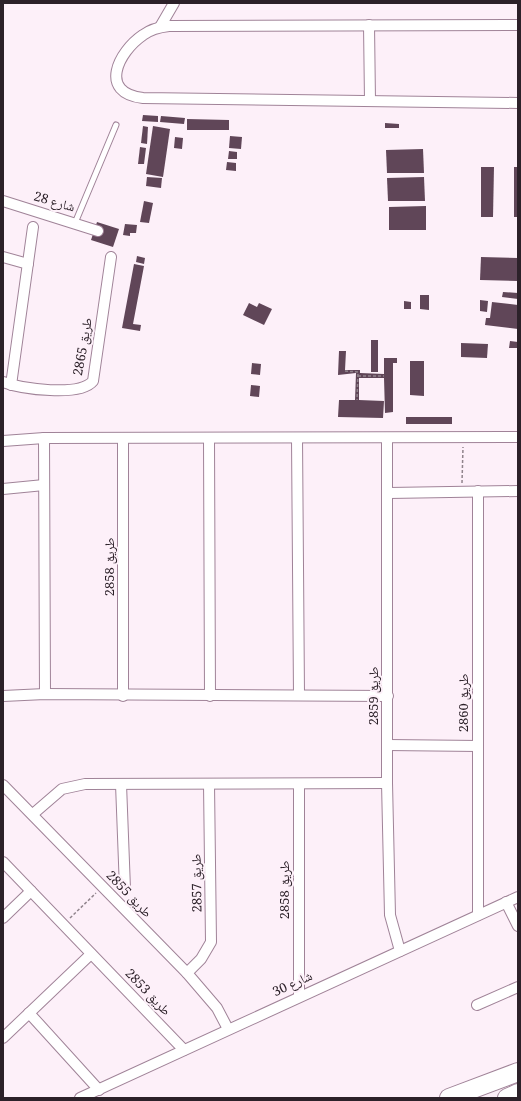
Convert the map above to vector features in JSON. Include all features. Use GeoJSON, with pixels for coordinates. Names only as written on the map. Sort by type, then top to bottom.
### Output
{"type":"FeatureCollection","features":[{"type":"Feature","properties":{"kind":"highway"},"geometry":{"type":"LineString","coordinates":[[449,1098],[518,1072]]}},
{"type":"Feature","properties":{"kind":"highway"},"geometry":{"type":"LineString","coordinates":[[507,1098],[518,1093]]}},
{"type":"Feature","properties":{"kind":"street"},"geometry":{"type":"LineString","coordinates":[[160,27],[174,3]]}},
{"type":"Feature","properties":{"kind":"street"},"geometry":{"type":"LineString","coordinates":[[369,25],[370,101]]}},
{"type":"Feature","properties":{"kind":"street"},"geometry":{"type":"LineString","coordinates":[[518,25],[160,27],[143,34],[136,40],[117,64],[116,74],[118,84],[124,92],[133,97],[518,103]]}},
{"type":"Feature","properties":{"kind":"street","name":"شارع 28"},"geometry":{"type":"LineString","coordinates":[[3,201],[98,231]]}},
{"type":"Feature","properties":{"kind":"street","name":"طريق 2865"},"geometry":{"type":"LineString","coordinates":[[33,227],[7,384],[43,390],[82,389],[89,386],[93,381],[110,257]]}},
{"type":"Feature","properties":{"kind":"street"},"geometry":{"type":"LineString","coordinates":[[3,257],[28,264]]}},
{"type":"Feature","properties":{"kind":"street"},"geometry":{"type":"LineString","coordinates":[[3,441],[44,438],[387,439],[518,437]]}},
{"type":"Feature","properties":{"kind":"street"},"geometry":{"type":"LineString","coordinates":[[44,438],[45,694]]}},
{"type":"Feature","properties":{"kind":"street","name":"طريق 2858"},"geometry":{"type":"LineString","coordinates":[[123,438],[123,696]]}},
{"type":"Feature","properties":{"kind":"street"},"geometry":{"type":"LineString","coordinates":[[297,438],[299,695]]}},
{"type":"Feature","properties":{"kind":"street"},"geometry":{"type":"LineString","coordinates":[[209,439],[210,696]]}},
{"type":"Feature","properties":{"kind":"street","name":"طريق 2859"},"geometry":{"type":"LineString","coordinates":[[387,439],[389,493],[387,783],[390,915],[400,951]]}},
{"type":"Feature","properties":{"kind":"street"},"geometry":{"type":"LineString","coordinates":[[3,489],[44,485]]}},
{"type":"Feature","properties":{"kind":"street","name":"طريق 2860"},"geometry":{"type":"LineString","coordinates":[[478,491],[478,915]]}},
{"type":"Feature","properties":{"kind":"street"},"geometry":{"type":"LineString","coordinates":[[389,493],[518,491]]}},
{"type":"Feature","properties":{"kind":"street"},"geometry":{"type":"LineString","coordinates":[[3,696],[45,694],[123,696],[388,696]]}},
{"type":"Feature","properties":{"kind":"street"},"geometry":{"type":"LineString","coordinates":[[388,745],[478,746]]}},
{"type":"Feature","properties":{"kind":"street"},"geometry":{"type":"LineString","coordinates":[[33,814],[62,789],[73,785],[387,783]]}},
{"type":"Feature","properties":{"kind":"street"},"geometry":{"type":"LineString","coordinates":[[121,784],[125,889]]}},
{"type":"Feature","properties":{"kind":"street","name":"طريق 2857"},"geometry":{"type":"LineString","coordinates":[[187,973],[207,951],[211,942],[209,784]]}},
{"type":"Feature","properties":{"kind":"street","name":"طريق 2858"},"geometry":{"type":"LineString","coordinates":[[299,784],[299,996]]}},
{"type":"Feature","properties":{"kind":"street","name":"طريق 2855"},"geometry":{"type":"LineString","coordinates":[[5,790],[33,814],[102,887],[187,973],[217,1008],[228,1029]]}},
{"type":"Feature","properties":{"kind":"street","name":"طريق 2853"},"geometry":{"type":"LineString","coordinates":[[3,862],[184,1050]]}},
{"type":"Feature","properties":{"kind":"street"},"geometry":{"type":"LineString","coordinates":[[3,918],[31,891]]}},
{"type":"Feature","properties":{"kind":"street","name":"شارع 30"},"geometry":{"type":"LineString","coordinates":[[80,1098],[299,996],[518,897]]}},
{"type":"Feature","properties":{"kind":"street"},"geometry":{"type":"LineString","coordinates":[[506,902],[518,926]]}},
{"type":"Feature","properties":{"kind":"street"},"geometry":{"type":"LineString","coordinates":[[3,1038],[91,954]]}},
{"type":"Feature","properties":{"kind":"street"},"geometry":{"type":"LineString","coordinates":[[477,1005],[518,986]]}},
{"type":"Feature","properties":{"kind":"street"},"geometry":{"type":"LineString","coordinates":[[29,1013],[99,1090]]}},
{"type":"Feature","properties":{"kind":"lane"},"geometry":{"type":"LineString","coordinates":[[75,223],[116,125]]}},
{"type":"Feature","properties":{"kind":"path"},"geometry":{"type":"LineString","coordinates":[[345,372],[358,372],[357,400]]}},
{"type":"Feature","properties":{"kind":"path"},"geometry":{"type":"LineString","coordinates":[[358,376],[384,376]]}},
{"type":"Feature","properties":{"kind":"path"},"geometry":{"type":"LineString","coordinates":[[462,491],[464,438]]}},
{"type":"Feature","properties":{"kind":"path"},"geometry":{"type":"LineString","coordinates":[[63,925],[102,887]]}},
{"type":"Feature","properties":{"kind":"building"},"geometry":{"type":"Polygon","coordinates":[[[143,115],[158,116],[158,122],[142,121],[143,115]]]}},
{"type":"Feature","properties":{"kind":"building"},"geometry":{"type":"Polygon","coordinates":[[[161,116],[185,118],[184,124],[160,122],[161,116]]]}},
{"type":"Feature","properties":{"kind":"building"},"geometry":{"type":"Polygon","coordinates":[[[187,119],[229,120],[229,130],[187,130],[187,119]]]}},
{"type":"Feature","properties":{"kind":"building"},"geometry":{"type":"Polygon","coordinates":[[[385,123],[399,124],[399,128],[385,128],[385,123]]]}},
{"type":"Feature","properties":{"kind":"building"},"geometry":{"type":"Polygon","coordinates":[[[143,126],[148,127],[147,144],[141,143],[143,126]]]}},
{"type":"Feature","properties":{"kind":"building"},"geometry":{"type":"Polygon","coordinates":[[[153,126],[170,129],[163,177],[146,174],[153,126]]]}},
{"type":"Feature","properties":{"kind":"building"},"geometry":{"type":"Polygon","coordinates":[[[230,136],[242,137],[241,149],[229,148],[230,136]]]}},
{"type":"Feature","properties":{"kind":"building"},"geometry":{"type":"Polygon","coordinates":[[[175,137],[183,138],[182,149],[174,148],[175,137]]]}},
{"type":"Feature","properties":{"kind":"building"},"geometry":{"type":"Polygon","coordinates":[[[140,147],[146,148],[144,164],[138,164],[140,147]]]}},
{"type":"Feature","properties":{"kind":"building"},"geometry":{"type":"Polygon","coordinates":[[[423,149],[424,173],[387,173],[386,150],[423,149]]]}},
{"type":"Feature","properties":{"kind":"building"},"geometry":{"type":"Polygon","coordinates":[[[229,151],[237,152],[237,159],[228,159],[229,151]]]}},
{"type":"Feature","properties":{"kind":"building"},"geometry":{"type":"Polygon","coordinates":[[[227,162],[236,163],[236,171],[226,170],[227,162]]]}},
{"type":"Feature","properties":{"kind":"building"},"geometry":{"type":"Polygon","coordinates":[[[481,167],[494,167],[493,217],[481,217],[481,167]]]}},
{"type":"Feature","properties":{"kind":"building"},"geometry":{"type":"Polygon","coordinates":[[[514,167],[518,167],[518,217],[514,217],[514,167]]]}},
{"type":"Feature","properties":{"kind":"building"},"geometry":{"type":"Polygon","coordinates":[[[147,177],[162,178],[161,188],[146,186],[147,177]]]}},
{"type":"Feature","properties":{"kind":"building"},"geometry":{"type":"Polygon","coordinates":[[[424,177],[425,201],[388,201],[387,178],[424,177]]]}},
{"type":"Feature","properties":{"kind":"building"},"geometry":{"type":"Polygon","coordinates":[[[144,201],[153,203],[149,223],[140,222],[144,201]]]}},
{"type":"Feature","properties":{"kind":"building"},"geometry":{"type":"Polygon","coordinates":[[[426,206],[426,230],[389,230],[389,207],[426,206]]]}},
{"type":"Feature","properties":{"kind":"building"},"geometry":{"type":"Polygon","coordinates":[[[97,222],[119,229],[113,247],[91,240],[97,222]]]}},
{"type":"Feature","properties":{"kind":"building"},"geometry":{"type":"Polygon","coordinates":[[[125,224],[137,225],[136,233],[130,233],[130,236],[123,235],[125,224]]]}},
{"type":"Feature","properties":{"kind":"building"},"geometry":{"type":"Polygon","coordinates":[[[137,256],[145,258],[144,264],[136,262],[137,256]]]}},
{"type":"Feature","properties":{"kind":"building"},"geometry":{"type":"Polygon","coordinates":[[[481,257],[518,258],[518,281],[480,280],[481,257]]]}},
{"type":"Feature","properties":{"kind":"building"},"geometry":{"type":"Polygon","coordinates":[[[134,264],[144,266],[133,324],[141,325],[140,331],[122,328],[134,264]]]}},
{"type":"Feature","properties":{"kind":"building"},"geometry":{"type":"Polygon","coordinates":[[[503,292],[518,293],[518,299],[502,297],[503,292]]]}},
{"type":"Feature","properties":{"kind":"building"},"geometry":{"type":"Polygon","coordinates":[[[420,295],[429,295],[429,310],[420,309],[420,295]]]}},
{"type":"Feature","properties":{"kind":"building"},"geometry":{"type":"Polygon","coordinates":[[[480,300],[488,301],[487,312],[480,311],[480,300]]]}},
{"type":"Feature","properties":{"kind":"building"},"geometry":{"type":"Polygon","coordinates":[[[404,301],[411,302],[411,309],[404,309],[404,301]]]}},
{"type":"Feature","properties":{"kind":"building"},"geometry":{"type":"Polygon","coordinates":[[[492,302],[518,305],[518,329],[485,325],[486,318],[490,318],[492,302]]]}},
{"type":"Feature","properties":{"kind":"building"},"geometry":{"type":"Polygon","coordinates":[[[249,303],[257,307],[259,303],[272,309],[264,325],[243,315],[249,303]]]}},
{"type":"Feature","properties":{"kind":"building"},"geometry":{"type":"Polygon","coordinates":[[[371,340],[378,340],[378,372],[371,372],[371,340]]]}},
{"type":"Feature","properties":{"kind":"building"},"geometry":{"type":"Polygon","coordinates":[[[510,341],[518,342],[518,348],[509,348],[510,341]]]}},
{"type":"Feature","properties":{"kind":"building"},"geometry":{"type":"Polygon","coordinates":[[[461,343],[488,344],[487,358],[461,357],[461,343]]]}},
{"type":"Feature","properties":{"kind":"building"},"geometry":{"type":"Polygon","coordinates":[[[339,351],[346,351],[345,370],[360,370],[360,373],[384,374],[384,358],[397,358],[397,363],[393,363],[393,412],[385,413],[384,378],[359,378],[359,400],[384,401],[383,418],[338,417],[339,400],[355,400],[356,373],[338,375],[339,351]]]}},
{"type":"Feature","properties":{"kind":"building"},"geometry":{"type":"Polygon","coordinates":[[[410,361],[424,361],[424,396],[410,395],[410,361]]]}},
{"type":"Feature","properties":{"kind":"building"},"geometry":{"type":"Polygon","coordinates":[[[252,363],[261,364],[260,375],[251,374],[252,363]]]}},
{"type":"Feature","properties":{"kind":"building"},"geometry":{"type":"Polygon","coordinates":[[[251,385],[260,386],[259,397],[250,396],[251,385]]]}},
{"type":"Feature","properties":{"kind":"building"},"geometry":{"type":"Polygon","coordinates":[[[406,417],[452,417],[452,424],[406,424],[406,417]]]}}]}
